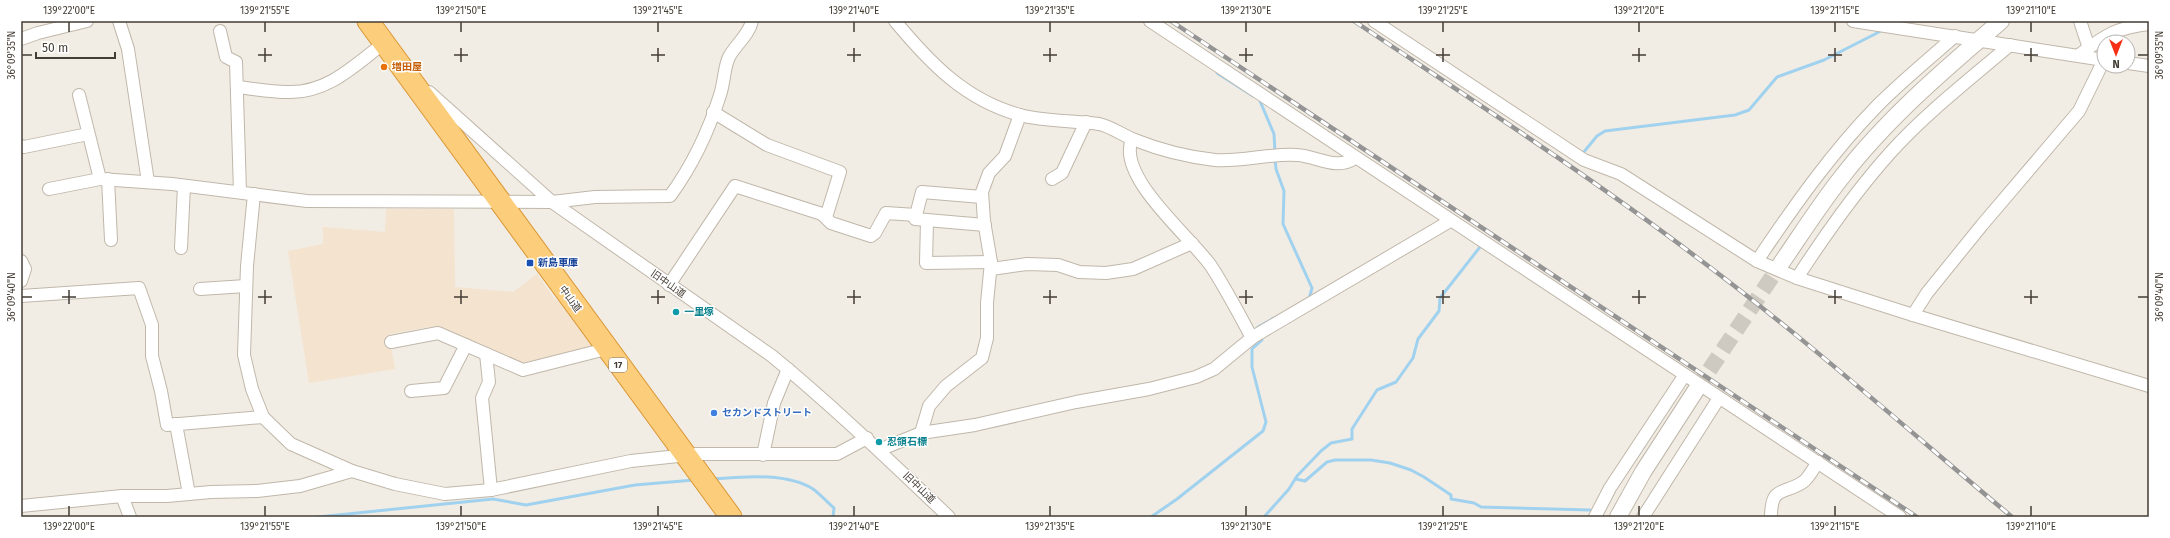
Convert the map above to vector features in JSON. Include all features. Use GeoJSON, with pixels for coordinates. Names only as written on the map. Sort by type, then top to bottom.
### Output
{"type":"FeatureCollection","features":[{"type":"Feature","properties":{"kind":"highway","name":"中山道"},"geometry":{"type":"LineString","coordinates":[[368,21],[606,349],[731,517]]}},
{"type":"Feature","properties":{"kind":"street"},"geometry":{"type":"LineString","coordinates":[[21,39],[38,33],[87,21]]}},
{"type":"Feature","properties":{"kind":"street"},"geometry":{"type":"LineString","coordinates":[[119,21],[128,49],[148,182]]}},
{"type":"Feature","properties":{"kind":"street"},"geometry":{"type":"LineString","coordinates":[[895,21],[927,60],[973,96],[1020,115],[1086,122],[1111,127],[1132,138],[1162,149],[1209,159],[1225,160],[1276,155],[1299,155],[1342,164],[1355,158]]}},
{"type":"Feature","properties":{"kind":"street"},"geometry":{"type":"LineString","coordinates":[[1150,21],[1684,376],[1818,462],[1900,517]]}},
{"type":"Feature","properties":{"kind":"street"},"geometry":{"type":"LineString","coordinates":[[1374,21],[1584,160],[1621,174],[1757,261],[1797,278],[1913,315],[2149,386]]}},
{"type":"Feature","properties":{"kind":"street"},"geometry":{"type":"LineString","coordinates":[[1853,21],[1884,24],[2104,60],[2079,111],[1927,293],[1913,315]]}},
{"type":"Feature","properties":{"kind":"street"},"geometry":{"type":"LineString","coordinates":[[1780,265],[1841,178],[1872,142],[2001,21]]}},
{"type":"Feature","properties":{"kind":"street"},"geometry":{"type":"LineString","coordinates":[[2080,21],[2089,48]]}},
{"type":"Feature","properties":{"kind":"street"},"geometry":{"type":"LineString","coordinates":[[48,189],[104,179],[148,182],[240,192],[306,201],[552,202],[596,197],[670,196],[689,169],[724,84],[729,57],[741,43],[751,22]]}},
{"type":"Feature","properties":{"kind":"street"},"geometry":{"type":"LineString","coordinates":[[2079,55],[2106,35],[2129,27],[2149,24]]}},
{"type":"Feature","properties":{"kind":"street"},"geometry":{"type":"LineString","coordinates":[[220,31],[226,57],[236,62],[238,87],[240,192]]}},
{"type":"Feature","properties":{"kind":"street"},"geometry":{"type":"LineString","coordinates":[[1757,261],[1818,174],[1854,131],[1905,80],[1955,36]]}},
{"type":"Feature","properties":{"kind":"street"},"geometry":{"type":"LineString","coordinates":[[238,87],[288,92],[319,88],[336,80],[384,42]]}},
{"type":"Feature","properties":{"kind":"street"},"geometry":{"type":"LineString","coordinates":[[1797,278],[1834,221],[1890,153],[1922,120],[2010,45]]}},
{"type":"Feature","properties":{"kind":"street"},"geometry":{"type":"LineString","coordinates":[[2136,64],[2149,66]]}},
{"type":"Feature","properties":{"kind":"street","name":"旧中山道"},"geometry":{"type":"LineString","coordinates":[[403,69],[552,202],[788,369],[867,438],[949,517]]}},
{"type":"Feature","properties":{"kind":"street"},"geometry":{"type":"LineString","coordinates":[[79,95],[88,134],[104,179],[111,240]]}},
{"type":"Feature","properties":{"kind":"street"},"geometry":{"type":"LineString","coordinates":[[713,112],[767,145],[840,172],[827,214],[822,214]]}},
{"type":"Feature","properties":{"kind":"street"},"geometry":{"type":"LineString","coordinates":[[921,433],[929,406],[946,386],[982,358],[987,338],[987,303],[991,265],[982,192],[989,173],[1005,156],[1020,115]]}},
{"type":"Feature","properties":{"kind":"street"},"geometry":{"type":"LineString","coordinates":[[1052,179],[1062,173],[1086,122]]}},
{"type":"Feature","properties":{"kind":"street"},"geometry":{"type":"LineString","coordinates":[[21,146],[24,147],[88,134]]}},
{"type":"Feature","properties":{"kind":"street"},"geometry":{"type":"LineString","coordinates":[[1132,138],[1130,152],[1134,168],[1147,193],[1157,207],[1192,243],[1211,266],[1256,336]]}},
{"type":"Feature","properties":{"kind":"street"},"geometry":{"type":"LineString","coordinates":[[181,248],[184,186]]}},
{"type":"Feature","properties":{"kind":"street"},"geometry":{"type":"LineString","coordinates":[[669,284],[735,186],[822,214],[831,222],[871,236],[875,233],[886,213],[985,225]]}},
{"type":"Feature","properties":{"kind":"street"},"geometry":{"type":"LineString","coordinates":[[982,197],[922,192],[921,218],[926,263],[1058,265],[1079,272],[1106,273],[1133,269],[1192,243]]}},
{"type":"Feature","properties":{"kind":"street"},"geometry":{"type":"LineString","coordinates":[[254,194],[246,286],[244,355],[252,389],[263,417],[291,444],[352,471],[395,484],[445,494],[491,490],[632,461],[697,454],[837,454],[867,438]]}},
{"type":"Feature","properties":{"kind":"street"},"geometry":{"type":"LineString","coordinates":[[879,450],[921,433],[975,425],[1076,402],[1149,389],[1196,377],[1214,369],[1256,336],[1450,221]]}},
{"type":"Feature","properties":{"kind":"street"},"geometry":{"type":"LineString","coordinates":[[21,261],[25,269],[21,281]]}},
{"type":"Feature","properties":{"kind":"street"},"geometry":{"type":"LineString","coordinates":[[200,289],[246,286]]}},
{"type":"Feature","properties":{"kind":"street"},"geometry":{"type":"LineString","coordinates":[[21,296],[139,288],[152,325],[152,356],[161,391],[167,425],[263,417]]}},
{"type":"Feature","properties":{"kind":"street"},"geometry":{"type":"LineString","coordinates":[[392,342],[438,333],[523,370],[606,349]]}},
{"type":"Feature","properties":{"kind":"street"},"geometry":{"type":"LineString","coordinates":[[411,391],[444,388],[466,345]]}},
{"type":"Feature","properties":{"kind":"street"},"geometry":{"type":"LineString","coordinates":[[486,354],[489,382],[482,398],[491,490]]}},
{"type":"Feature","properties":{"kind":"street"},"geometry":{"type":"LineString","coordinates":[[763,455],[774,403],[788,369]]}},
{"type":"Feature","properties":{"kind":"street"},"geometry":{"type":"LineString","coordinates":[[1595,517],[1610,488],[1684,376]]}},
{"type":"Feature","properties":{"kind":"street"},"geometry":{"type":"LineString","coordinates":[[1618,517],[1643,472],[1696,390]]}},
{"type":"Feature","properties":{"kind":"street"},"geometry":{"type":"LineString","coordinates":[[1643,517],[1719,398]]}},
{"type":"Feature","properties":{"kind":"street"},"geometry":{"type":"LineString","coordinates":[[176,424],[189,494]]}},
{"type":"Feature","properties":{"kind":"street"},"geometry":{"type":"LineString","coordinates":[[1771,517],[1771,505],[1779,491],[1804,481],[1818,462]]}},
{"type":"Feature","properties":{"kind":"street"},"geometry":{"type":"LineString","coordinates":[[21,506],[122,496],[167,496],[257,491],[300,486],[352,471]]}},
{"type":"Feature","properties":{"kind":"street"},"geometry":{"type":"LineString","coordinates":[[122,496],[130,517]]}},
{"type":"Feature","properties":{"kind":"shaded area"},"geometry":{"type":"Polygon","coordinates":[[[386,209],[454,209],[455,287],[513,292],[537,274],[554,298],[570,310],[593,346],[522,363],[435,326],[389,334],[395,369],[309,383],[288,251],[323,244],[323,227],[385,232],[386,209]]]}},
{"type":"Feature","properties":{"kind":"waterway"},"geometry":{"type":"LineString","coordinates":[[1583,153],[1597,136],[1605,131],[1735,115],[1749,110],[1777,77],[1824,60],[1883,30]]}},
{"type":"Feature","properties":{"kind":"waterway"},"geometry":{"type":"LineString","coordinates":[[1219,71],[1217,73],[1253,96]]}},
{"type":"Feature","properties":{"kind":"waterway"},"geometry":{"type":"LineString","coordinates":[[1260,101],[1274,134],[1275,153]]}},
{"type":"Feature","properties":{"kind":"waterway"},"geometry":{"type":"LineString","coordinates":[[1275,159],[1276,169],[1284,191],[1283,224],[1312,288],[1309,299]]}},
{"type":"Feature","properties":{"kind":"waterway"},"geometry":{"type":"LineString","coordinates":[[1264,517],[1289,489],[1297,476],[1321,451],[1331,443],[1352,439],[1352,429],[1377,390],[1396,382],[1413,358],[1418,339],[1439,311],[1440,298],[1480,247]]}},
{"type":"Feature","properties":{"kind":"waterway"},"geometry":{"type":"LineString","coordinates":[[1259,330],[1258,327],[1274,318]]}},
{"type":"Feature","properties":{"kind":"waterway"},"geometry":{"type":"LineString","coordinates":[[1151,517],[1177,499],[1263,431],[1266,422],[1252,367],[1252,349],[1262,340],[1260,335]]}},
{"type":"Feature","properties":{"kind":"waterway"},"geometry":{"type":"LineString","coordinates":[[1296,479],[1305,481],[1327,462],[1335,460],[1371,460],[1390,463],[1411,470],[1451,495],[1451,499],[1474,503],[1481,507],[1590,510]]}},
{"type":"Feature","properties":{"kind":"waterway"},"geometry":{"type":"LineString","coordinates":[[712,479],[764,477],[790,480],[816,491],[834,508],[833,517]]}},
{"type":"Feature","properties":{"kind":"waterway"},"geometry":{"type":"LineString","coordinates":[[318,517],[493,499],[526,505],[635,485],[694,480]]}},
{"type":"Feature","properties":{"kind":"tunnel"},"geometry":{"type":"LineString","coordinates":[[1696,390],[1780,265]]}},
{"type":"Feature","properties":{"kind":"railway"},"geometry":{"type":"LineString","coordinates":[[1171,21],[1917,517]]}},
{"type":"Feature","properties":{"kind":"railway"},"geometry":{"type":"LineString","coordinates":[[1354,21],[1569,165],[1695,256],[1816,351],[2012,517]]}},
{"type":"Feature","properties":{"kind":"place","name":"増田屋"},"geometry":{"type":"Point","coordinates":[384,67]}},
{"type":"Feature","properties":{"kind":"place","name":"新島車庫"},"geometry":{"type":"Point","coordinates":[530,263]}},
{"type":"Feature","properties":{"kind":"place","name":"一里塚"},"geometry":{"type":"Point","coordinates":[676,312]}},
{"type":"Feature","properties":{"kind":"place","name":"セカンドストリート"},"geometry":{"type":"Point","coordinates":[714,413]}},
{"type":"Feature","properties":{"kind":"place","name":"忍領石標"},"geometry":{"type":"Point","coordinates":[879,442]}}]}
